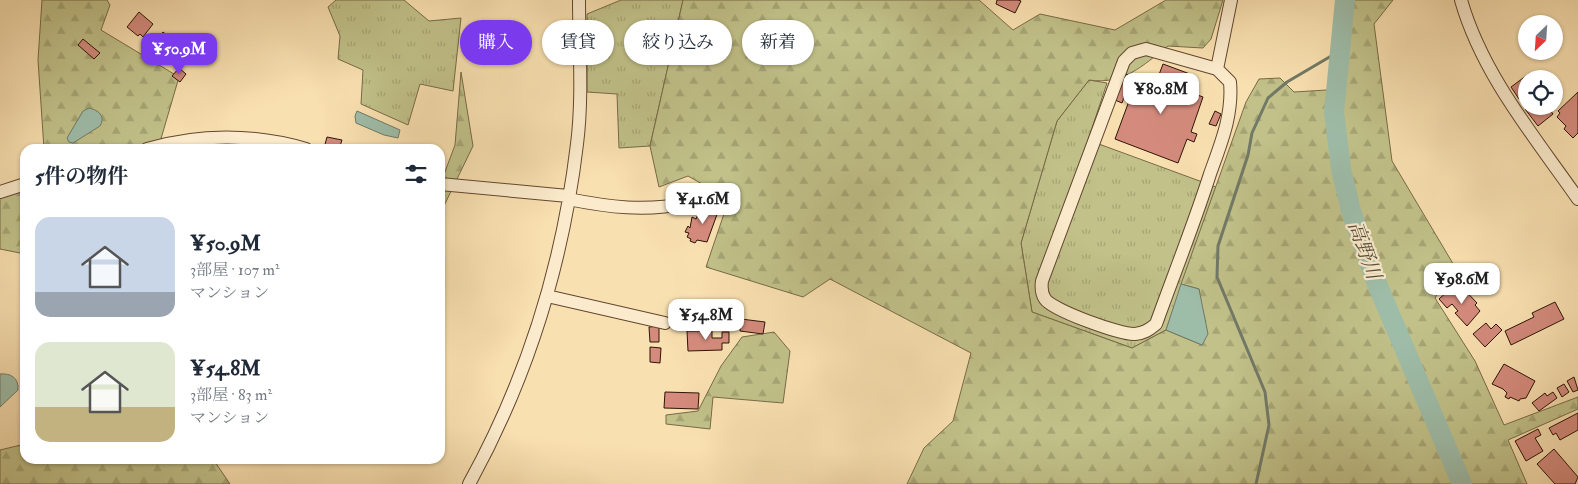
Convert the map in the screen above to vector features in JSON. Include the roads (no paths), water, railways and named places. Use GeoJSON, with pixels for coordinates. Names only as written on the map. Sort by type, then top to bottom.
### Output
{"type":"FeatureCollection","features":[{"type":"Feature","properties":{"kind":"street"},"geometry":{"type":"LineString","coordinates":[[469,484],[492,441],[536,331],[556,266],[577,143],[579,0]]}},
{"type":"Feature","properties":{"kind":"street"},"geometry":{"type":"LineString","coordinates":[[1216,68],[1231,0]]}},
{"type":"Feature","properties":{"kind":"street"},"geometry":{"type":"LineString","coordinates":[[1461,0],[1468,25],[1482,57],[1578,199]]}},
{"type":"Feature","properties":{"kind":"street"},"geometry":{"type":"LineString","coordinates":[[1146,49],[1216,68],[1230,82],[1230,114],[1156,324],[1148,332],[1126,334],[1056,308],[1046,301],[1041,292],[1042,280],[1124,61],[1132,53],[1146,49]]}},
{"type":"Feature","properties":{"kind":"street"},"geometry":{"type":"LineString","coordinates":[[173,144],[249,137],[287,144]]}},
{"type":"Feature","properties":{"kind":"street"},"geometry":{"type":"LineString","coordinates":[[445,185],[568,197],[643,209],[658,209],[686,203]]}},
{"type":"Feature","properties":{"kind":"street"},"geometry":{"type":"LineString","coordinates":[[0,192],[20,186]]}},
{"type":"Feature","properties":{"kind":"street"},"geometry":{"type":"LineString","coordinates":[[547,296],[665,323]]}},
{"type":"Feature","properties":{"kind":"waterway","name":"高野川"},"geometry":{"type":"LineString","coordinates":[[1345,0],[1334,112],[1341,169],[1351,211],[1377,284],[1462,484]]}},
{"type":"Feature","properties":{"kind":"waterway"},"geometry":{"type":"LineString","coordinates":[[1256,484],[1269,425],[1265,392],[1217,277],[1218,246],[1248,155],[1252,133],[1268,98],[1287,82],[1338,52]]}}]}
